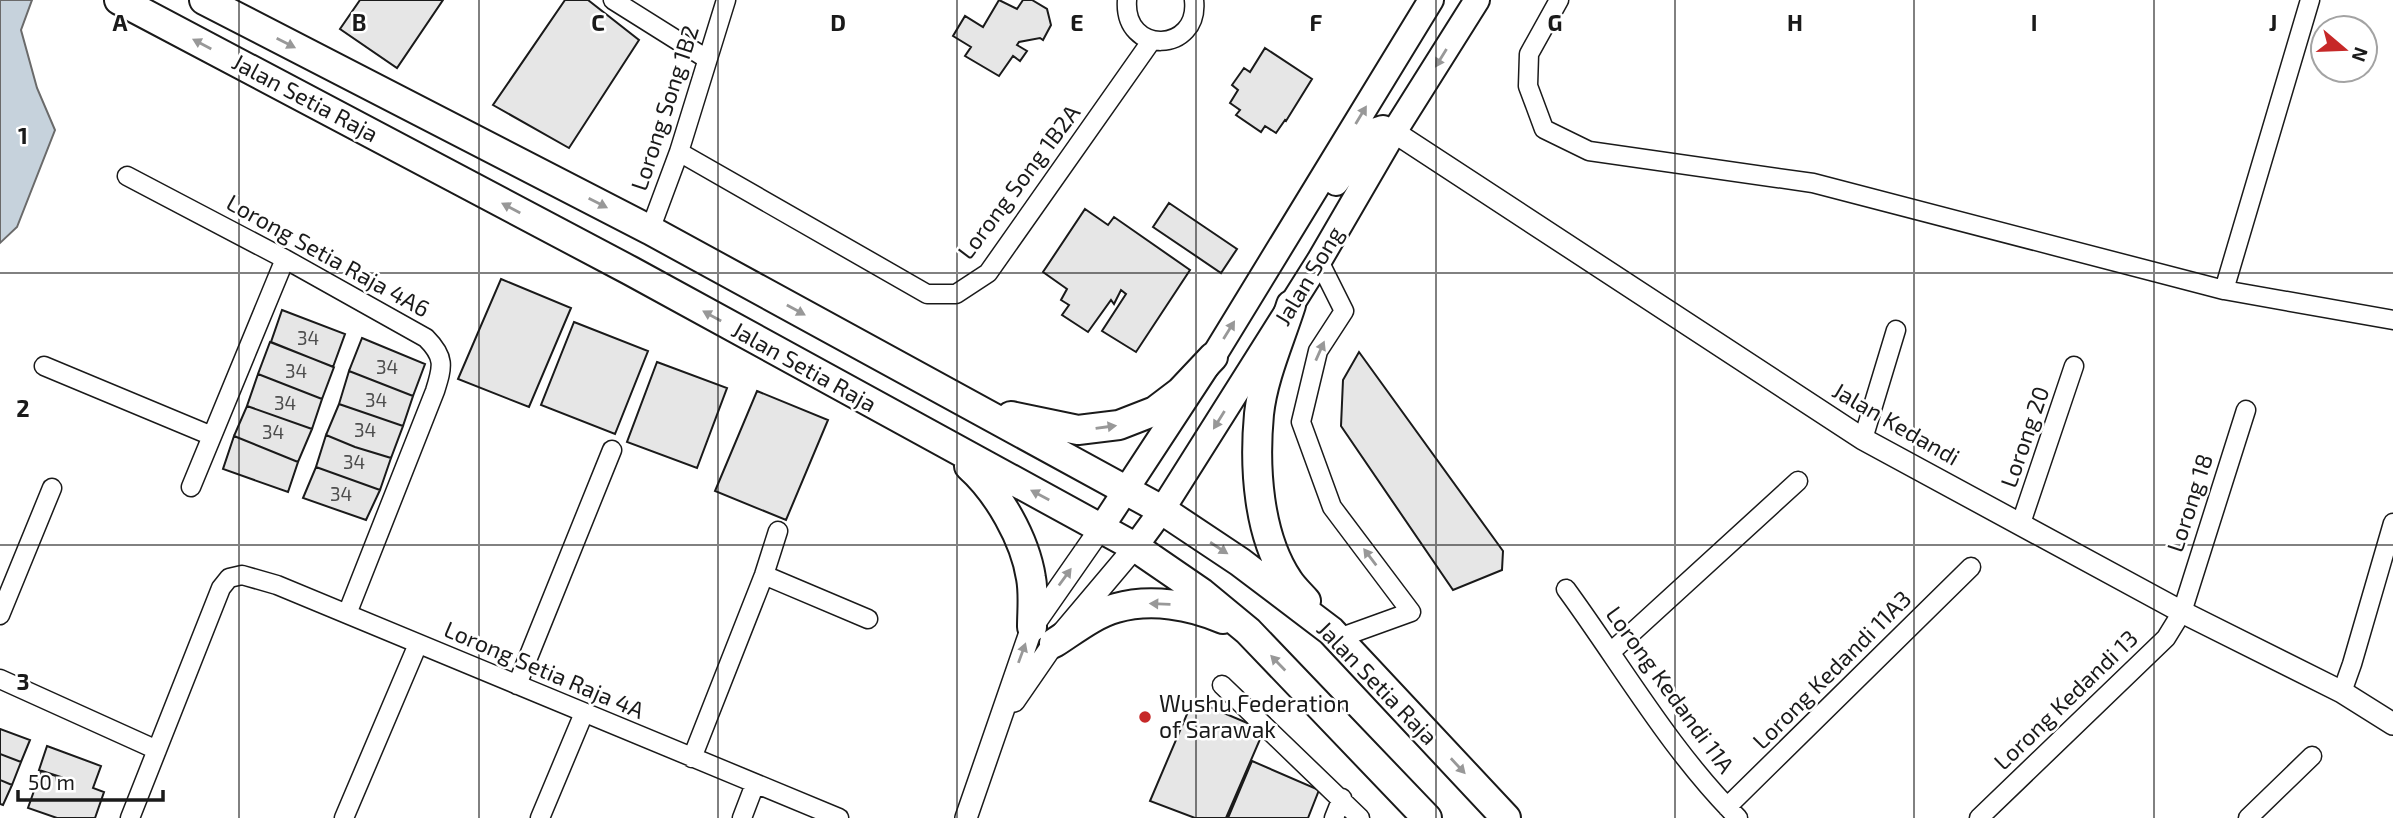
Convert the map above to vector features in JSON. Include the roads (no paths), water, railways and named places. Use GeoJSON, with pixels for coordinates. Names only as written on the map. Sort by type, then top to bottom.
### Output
{"type":"FeatureCollection","features":[{"type":"Feature","properties":{"kind":"main road","name":"Jalan Setia Raja"},"geometry":{"type":"LineString","coordinates":[[120,0],[631,271],[1135,547],[1202,593],[1248,631],[1427,818]]}},
{"type":"Feature","properties":{"kind":"main road","name":"Jalan Setia Raja"},"geometry":{"type":"LineString","coordinates":[[204,0],[650,230],[1162,510],[1240,562],[1335,635],[1506,818]]}},
{"type":"Feature","properties":{"kind":"main road","name":"Jalan Song"},"geometry":{"type":"LineString","coordinates":[[1101,527],[1213,357],[1431,0]]}},
{"type":"Feature","properties":{"kind":"main road","name":"Jalan Song"},"geometry":{"type":"LineString","coordinates":[[1135,547],[1162,510],[1319,261],[1477,0]]}},
{"type":"Feature","properties":{"kind":"main road"},"geometry":{"type":"LineString","coordinates":[[1278,250],[1328,195],[1374,131],[1383,128],[1395,132]]}},
{"type":"Feature","properties":{"kind":"main road"},"geometry":{"type":"LineString","coordinates":[[1291,305],[1266,380],[1259,412],[1258,492],[1270,541],[1288,580],[1335,635]]}},
{"type":"Feature","properties":{"kind":"main road"},"geometry":{"type":"LineString","coordinates":[[968,404],[1027,421],[1078,430],[1119,425],[1155,411],[1180,392],[1213,357]]}},
{"type":"Feature","properties":{"kind":"main road"},"geometry":{"type":"LineString","coordinates":[[944,444],[995,493],[1009,518],[1031,576],[1043,635],[1115,608],[1156,603],[1189,607],[1220,617],[1248,631]]}},
{"type":"Feature","properties":{"kind":"street"},"geometry":{"type":"LineString","coordinates":[[613,0],[707,59]]}},
{"type":"Feature","properties":{"kind":"street","name":"Lorong Song 1B2"},"geometry":{"type":"LineString","coordinates":[[650,230],[678,152],[726,0]]}},
{"type":"Feature","properties":{"kind":"street"},"geometry":{"type":"LineString","coordinates":[[1127,0],[1129,21],[1135,30],[1152,40],[1163,41],[1183,33],[1194,14],[1194,0]]}},
{"type":"Feature","properties":{"kind":"street"},"geometry":{"type":"LineString","coordinates":[[1559,0],[1530,54],[1528,86],[1544,129],[1589,151],[1813,183],[2224,290],[2393,320]]}},
{"type":"Feature","properties":{"kind":"street"},"geometry":{"type":"LineString","coordinates":[[2224,290],[2310,0]]}},
{"type":"Feature","properties":{"kind":"street","name":"Lorong Song 1B2A"},"geometry":{"type":"LineString","coordinates":[[678,152],[927,294],[956,294],[988,273],[1152,40]]}},
{"type":"Feature","properties":{"kind":"street","name":"Jalan Kedandi"},"geometry":{"type":"LineString","coordinates":[[1395,132],[1863,439],[2182,612],[2342,692],[2393,724]]}},
{"type":"Feature","properties":{"kind":"street","name":"Lorong Setia Raja 4A6"},"geometry":{"type":"LineString","coordinates":[[127,176],[285,259],[426,338],[437,349],[442,360],[435,391],[347,614]]}},
{"type":"Feature","properties":{"kind":"street"},"geometry":{"type":"LineString","coordinates":[[191,487],[285,259]]}},
{"type":"Feature","properties":{"kind":"street"},"geometry":{"type":"LineString","coordinates":[[1319,261],[1344,311],[1318,351],[1301,422],[1332,507],[1411,612],[1335,635]]}},
{"type":"Feature","properties":{"kind":"street"},"geometry":{"type":"LineString","coordinates":[[1863,439],[1896,330]]}},
{"type":"Feature","properties":{"kind":"street"},"geometry":{"type":"LineString","coordinates":[[44,366],[212,436]]}},
{"type":"Feature","properties":{"kind":"street","name":"Lorong 20"},"geometry":{"type":"LineString","coordinates":[[2021,523],[2074,366]]}},
{"type":"Feature","properties":{"kind":"street","name":"Lorong 18"},"geometry":{"type":"LineString","coordinates":[[2182,612],[2246,410]]}},
{"type":"Feature","properties":{"kind":"street"},"geometry":{"type":"LineString","coordinates":[[517,685],[612,450]]}},
{"type":"Feature","properties":{"kind":"street"},"geometry":{"type":"LineString","coordinates":[[1612,651],[1798,481]]}},
{"type":"Feature","properties":{"kind":"street"},"geometry":{"type":"LineString","coordinates":[[0,615],[52,488]]}},
{"type":"Feature","properties":{"kind":"street"},"geometry":{"type":"LineString","coordinates":[[2342,692],[2393,523]]}},
{"type":"Feature","properties":{"kind":"street"},"geometry":{"type":"LineString","coordinates":[[966,818],[998,727],[1043,635],[1101,527]]}},
{"type":"Feature","properties":{"kind":"street"},"geometry":{"type":"LineString","coordinates":[[692,758],[764,575],[778,531]]}},
{"type":"Feature","properties":{"kind":"street"},"geometry":{"type":"LineString","coordinates":[[1043,635],[1135,547]]}},
{"type":"Feature","properties":{"kind":"street","name":"Lorong Kedandi 11A3"},"geometry":{"type":"LineString","coordinates":[[1733,813],[1971,567]]}},
{"type":"Feature","properties":{"kind":"street","name":"Lorong Setia Raja 4A"},"geometry":{"type":"LineString","coordinates":[[157,750],[221,588],[229,578],[242,575],[277,585],[839,818]]}},
{"type":"Feature","properties":{"kind":"street"},"geometry":{"type":"LineString","coordinates":[[764,575],[868,619]]}},
{"type":"Feature","properties":{"kind":"street","name":"Lorong Kedandi 11A"},"geometry":{"type":"LineString","coordinates":[[1566,589],[1612,651],[1643,702],[1680,752],[1733,813]]}},
{"type":"Feature","properties":{"kind":"street","name":"Lorong Kedandi 13"},"geometry":{"type":"LineString","coordinates":[[1979,818],[2166,638],[2182,612]]}},
{"type":"Feature","properties":{"kind":"street"},"geometry":{"type":"LineString","coordinates":[[344,818],[418,644]]}},
{"type":"Feature","properties":{"kind":"street"},"geometry":{"type":"LineString","coordinates":[[0,679],[157,750],[130,818]]}},
{"type":"Feature","properties":{"kind":"street"},"geometry":{"type":"LineString","coordinates":[[1222,685],[1360,818]]}},
{"type":"Feature","properties":{"kind":"street"},"geometry":{"type":"LineString","coordinates":[[540,818],[584,713]]}},
{"type":"Feature","properties":{"kind":"street"},"geometry":{"type":"LineString","coordinates":[[2248,818],[2312,756]]}},
{"type":"Feature","properties":{"kind":"street"},"geometry":{"type":"LineString","coordinates":[[742,818],[755,784]]}},
{"type":"Feature","properties":{"kind":"street"},"geometry":{"type":"LineString","coordinates":[[1334,818],[1342,798]]}},
{"type":"Feature","properties":{"kind":"place","name":"Wushu Federation of Sarawak"},"geometry":{"type":"Point","coordinates":[1145,717]}}]}
